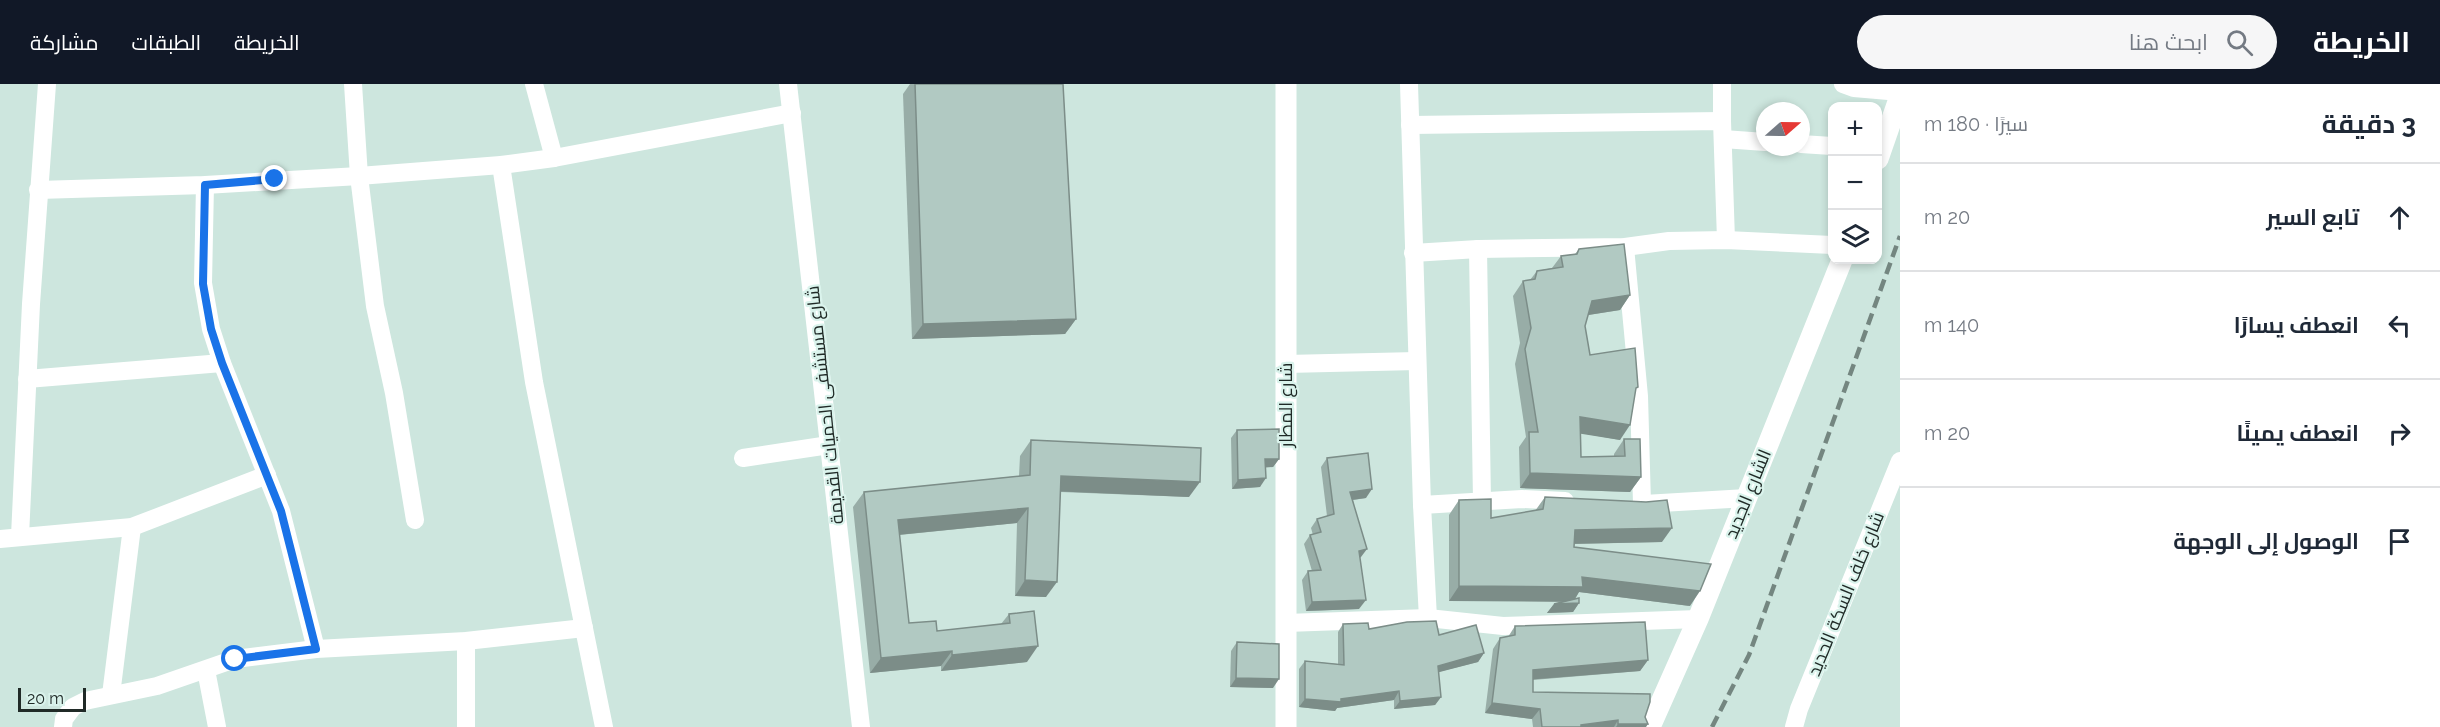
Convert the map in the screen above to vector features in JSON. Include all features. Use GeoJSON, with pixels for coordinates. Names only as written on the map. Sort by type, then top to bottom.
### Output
{"type":"FeatureCollection","features":[{"type":"Feature","properties":{"kind":"street"},"geometry":{"type":"LineString","coordinates":[[20,536],[38,190],[47,84]]}},
{"type":"Feature","properties":{"kind":"street"},"geometry":{"type":"LineString","coordinates":[[353,84],[360,176],[375,306],[394,393],[415,520]]}},
{"type":"Feature","properties":{"kind":"street"},"geometry":{"type":"LineString","coordinates":[[534,84],[554,158]]}},
{"type":"Feature","properties":{"kind":"street","name":"شارع مستشفى الحميات القديمة"},"geometry":{"type":"LineString","coordinates":[[788,84],[861,727]]}},
{"type":"Feature","properties":{"kind":"street","name":"شارع المطار"},"geometry":{"type":"LineString","coordinates":[[1286,84],[1286,727]]}},
{"type":"Feature","properties":{"kind":"street"},"geometry":{"type":"LineString","coordinates":[[1409,84],[1413,253],[1428,618]]}},
{"type":"Feature","properties":{"kind":"street"},"geometry":{"type":"LineString","coordinates":[[1722,84],[1726,240]]}},
{"type":"Feature","properties":{"kind":"street"},"geometry":{"type":"LineString","coordinates":[[1843,84],[1854,88],[1900,94],[1882,144]]}},
{"type":"Feature","properties":{"kind":"street"},"geometry":{"type":"LineString","coordinates":[[38,190],[205,185],[501,165],[554,158],[792,113]]}},
{"type":"Feature","properties":{"kind":"street"},"geometry":{"type":"LineString","coordinates":[[1410,124],[1723,130],[1756,139]]}},
{"type":"Feature","properties":{"kind":"street"},"geometry":{"type":"LineString","coordinates":[[1810,145],[1828,146]]}},
{"type":"Feature","properties":{"kind":"street"},"geometry":{"type":"LineString","coordinates":[[501,165],[534,382],[604,727]]}},
{"type":"Feature","properties":{"kind":"street"},"geometry":{"type":"LineString","coordinates":[[205,185],[203,284],[211,329],[222,363],[281,511],[316,649]]}},
{"type":"Feature","properties":{"kind":"street"},"geometry":{"type":"LineString","coordinates":[[1413,253],[1478,249],[1625,247],[1669,241],[1726,240],[1828,245]]}},
{"type":"Feature","properties":{"kind":"street"},"geometry":{"type":"LineString","coordinates":[[1625,247],[1639,396],[1642,504]]}},
{"type":"Feature","properties":{"kind":"street"},"geometry":{"type":"LineString","coordinates":[[1478,249],[1482,501]]}},
{"type":"Feature","properties":{"kind":"street","name":"الشارع الجديد"},"geometry":{"type":"LineString","coordinates":[[1650,727],[1698,619],[1840,264]]}},
{"type":"Feature","properties":{"kind":"street"},"geometry":{"type":"LineString","coordinates":[[1286,364],[1417,361]]}},
{"type":"Feature","properties":{"kind":"street"},"geometry":{"type":"LineString","coordinates":[[27,379],[222,363]]}},
{"type":"Feature","properties":{"kind":"street"},"geometry":{"type":"LineString","coordinates":[[743,458],[829,446]]}},
{"type":"Feature","properties":{"kind":"street","name":"شارع خلف السكة الحديد"},"geometry":{"type":"LineString","coordinates":[[1794,727],[1799,709],[1900,461]]}},
{"type":"Feature","properties":{"kind":"street"},"geometry":{"type":"LineString","coordinates":[[0,539],[132,527],[267,475]]}},
{"type":"Feature","properties":{"kind":"street"},"geometry":{"type":"LineString","coordinates":[[1620,503],[1642,504],[1747,498]]}},
{"type":"Feature","properties":{"kind":"street"},"geometry":{"type":"LineString","coordinates":[[1422,505],[1522,499],[1588,502]]}},
{"type":"Feature","properties":{"kind":"street"},"geometry":{"type":"LineString","coordinates":[[111,695],[132,527]]}},
{"type":"Feature","properties":{"kind":"street"},"geometry":{"type":"LineString","coordinates":[[1286,623],[1428,618],[1503,626],[1698,619]]}},
{"type":"Feature","properties":{"kind":"street"},"geometry":{"type":"LineString","coordinates":[[63,727],[64,720],[73,707],[85,701],[157,686],[235,659],[316,649],[466,641],[584,628]]}},
{"type":"Feature","properties":{"kind":"street"},"geometry":{"type":"LineString","coordinates":[[466,641],[466,727]]}},
{"type":"Feature","properties":{"kind":"street"},"geometry":{"type":"LineString","coordinates":[[206,670],[217,727]]}},
{"type":"Feature","properties":{"kind":"building"},"geometry":{"type":"Polygon","coordinates":[[[915,84],[1063,84],[1076,319],[923,324],[915,84]]]}},
{"type":"Feature","properties":{"kind":"building"},"geometry":{"type":"Polygon","coordinates":[[[1624,244],[1630,295],[1592,301],[1585,326],[1590,355],[1635,348],[1638,387],[1630,425],[1580,417],[1581,457],[1625,456],[1624,439],[1640,439],[1641,477],[1530,473],[1529,432],[1538,432],[1525,349],[1531,328],[1523,281],[1535,279],[1537,271],[1563,267],[1561,256],[1577,254],[1579,249],[1624,244]]]}},
{"type":"Feature","properties":{"kind":"building"},"geometry":{"type":"Polygon","coordinates":[[[1279,429],[1279,459],[1265,459],[1266,478],[1238,480],[1237,430],[1279,429]]]}},
{"type":"Feature","properties":{"kind":"building"},"geometry":{"type":"Polygon","coordinates":[[[1031,440],[1201,448],[1200,482],[1061,476],[1057,582],[1025,580],[1028,508],[898,520],[909,623],[936,621],[937,631],[1010,623],[1009,614],[1034,611],[1038,646],[952,655],[952,651],[881,658],[864,492],[1030,475],[1031,440]]]}},
{"type":"Feature","properties":{"kind":"building"},"geometry":{"type":"Polygon","coordinates":[[[1368,453],[1372,489],[1350,492],[1367,549],[1359,551],[1366,600],[1312,602],[1308,571],[1321,570],[1310,535],[1321,532],[1317,519],[1334,514],[1327,458],[1368,453]]]}},
{"type":"Feature","properties":{"kind":"building"},"geometry":{"type":"Polygon","coordinates":[[[1545,497],[1646,502],[1667,500],[1672,528],[1575,530],[1574,547],[1711,564],[1700,591],[1582,577],[1583,587],[1459,586],[1459,500],[1491,499],[1491,518],[1543,509],[1545,497]]]}},
{"type":"Feature","properties":{"kind":"building"},"geometry":{"type":"Polygon","coordinates":[[[1579,598],[1579,603],[1554,604],[1579,598]]]}},
{"type":"Feature","properties":{"kind":"building"},"geometry":{"type":"Polygon","coordinates":[[[1436,621],[1439,635],[1476,625],[1484,653],[1438,666],[1441,697],[1400,701],[1399,691],[1341,699],[1341,702],[1305,699],[1305,661],[1344,665],[1343,624],[1368,623],[1369,629],[1407,622],[1436,621]]]}},
{"type":"Feature","properties":{"kind":"building"},"geometry":{"type":"Polygon","coordinates":[[[1645,622],[1648,660],[1533,670],[1533,692],[1650,694],[1645,717],[1648,724],[1618,724],[1618,720],[1581,725],[1581,727],[1542,727],[1540,709],[1492,703],[1500,638],[1515,635],[1515,626],[1645,622]]]}},
{"type":"Feature","properties":{"kind":"building"},"geometry":{"type":"Polygon","coordinates":[[[1237,642],[1279,644],[1279,679],[1236,678],[1237,642]]]}},
{"type":"Feature","properties":{"kind":"railway"},"geometry":{"type":"LineString","coordinates":[[1712,727],[1749,655],[1900,236]]}},
{"type":"Feature","properties":{"kind":"route"},"geometry":{"type":"LineString","coordinates":[[235,659],[316,649],[281,511],[222,363],[211,329],[203,284],[205,185],[275,179]]}}]}
